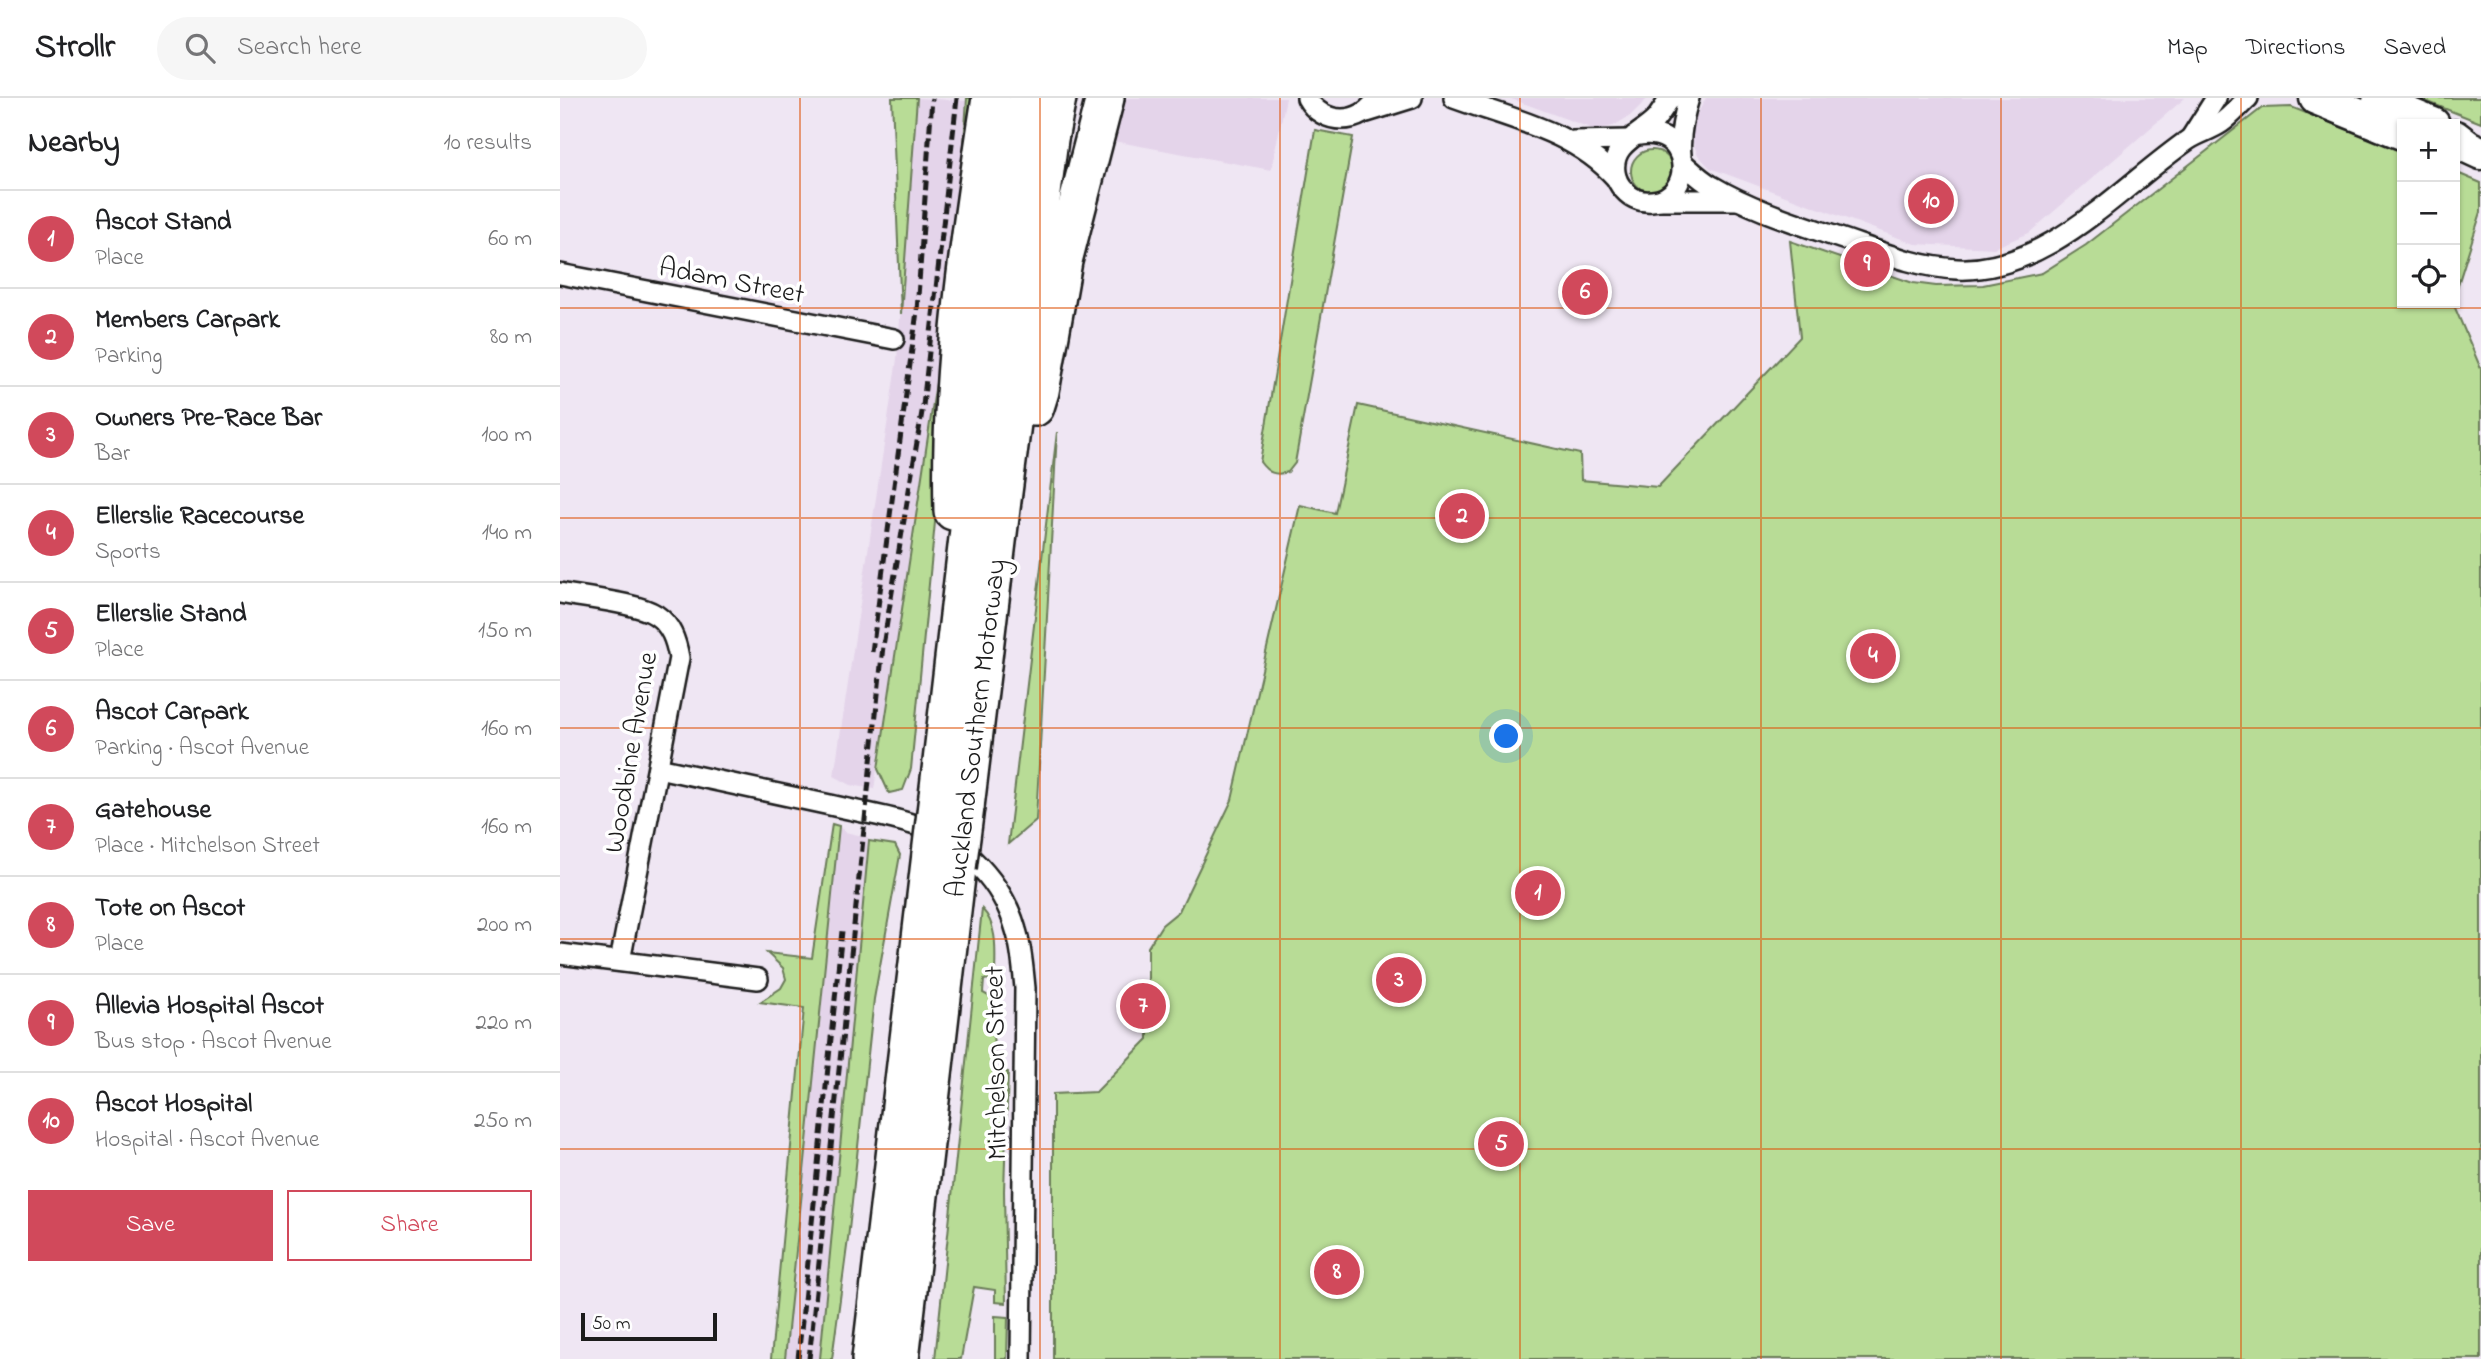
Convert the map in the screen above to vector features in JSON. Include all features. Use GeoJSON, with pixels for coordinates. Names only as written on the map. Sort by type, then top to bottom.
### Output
{"type":"FeatureCollection","features":[{"type":"Feature","properties":{"kind":"highway"},"geometry":{"type":"LineString","coordinates":[[957,634],[951,447],[973,215],[991,98]]}},
{"type":"Feature","properties":{"kind":"highway","name":"Auckland Southern Motorway"},"geometry":{"type":"LineString","coordinates":[[952,802],[957,634],[999,272],[1013,172],[1028,98]]}},
{"type":"Feature","properties":{"kind":"highway","name":"Auckland Southern Motorway"},"geometry":{"type":"LineString","coordinates":[[871,1359],[952,802],[1002,500],[1049,139],[1057,98]]}},
{"type":"Feature","properties":{"kind":"highway"},"geometry":{"type":"LineString","coordinates":[[1002,500],[1041,391],[1063,261],[1105,98]]}},
{"type":"Feature","properties":{"kind":"highway","name":"Auckland Southern Motorway"},"geometry":{"type":"LineString","coordinates":[[900,1359],[944,861]]}},
{"type":"Feature","properties":{"kind":"main road"},"geometry":{"type":"LineString","coordinates":[[2316,98],[2385,109],[2417,119]]}},
{"type":"Feature","properties":{"kind":"street"},"geometry":{"type":"LineString","coordinates":[[1307,98],[1319,112],[1342,120],[1354,118],[1371,105],[1412,98]]}},
{"type":"Feature","properties":{"kind":"street"},"geometry":{"type":"LineString","coordinates":[[1454,98],[1572,141],[1605,166],[1616,178],[1621,189],[1637,200],[1739,200]]}},
{"type":"Feature","properties":{"kind":"street"},"geometry":{"type":"LineString","coordinates":[[1616,178],[1615,159],[1623,144],[1654,120],[1671,98]]}},
{"type":"Feature","properties":{"kind":"street"},"geometry":{"type":"LineString","coordinates":[[1660,200],[1671,194],[1678,185],[1682,159],[1679,142],[1689,98]]}},
{"type":"Feature","properties":{"kind":"street"},"geometry":{"type":"LineString","coordinates":[[2189,140],[2216,98]]}},
{"type":"Feature","properties":{"kind":"street"},"geometry":{"type":"LineString","coordinates":[[1572,141],[1632,138],[1646,133],[1667,138],[1682,159],[1711,186],[1739,200],[1794,222],[1918,264],[1958,269],[1996,265],[2028,254],[2059,237],[2120,195],[2189,140],[2221,122],[2248,98]]}},
{"type":"Feature","properties":{"kind":"street","name":"Adam Street"},"geometry":{"type":"LineString","coordinates":[[560,274],[894,339]]}},
{"type":"Feature","properties":{"kind":"street","name":"Woodbine Avenue"},"geometry":{"type":"LineString","coordinates":[[560,593],[656,615],[672,632],[679,657],[620,961]]}},
{"type":"Feature","properties":{"kind":"street","name":"Mitchelson Street"},"geometry":{"type":"LineString","coordinates":[[658,768],[880,815],[919,826],[954,843],[973,859],[995,885],[1016,930],[1025,988],[1021,1359]]}},
{"type":"Feature","properties":{"kind":"street"},"geometry":{"type":"LineString","coordinates":[[560,954],[758,979]]}},
{"type":"Feature","properties":{"kind":"shaded area"},"geometry":{"type":"Polygon","coordinates":[[[917,98],[967,101],[963,160],[939,363],[874,789],[851,785],[834,776],[897,359],[917,98]]]}},
{"type":"Feature","properties":{"kind":"shaded area"},"geometry":{"type":"Polygon","coordinates":[[[1124,98],[1286,98],[1271,170],[1113,141],[1124,98]]]}},
{"type":"Feature","properties":{"kind":"shaded area"},"geometry":{"type":"Polygon","coordinates":[[[1509,98],[1648,98],[1630,116],[1613,126],[1596,130],[1509,98]]]}},
{"type":"Feature","properties":{"kind":"shaded area"},"geometry":{"type":"Polygon","coordinates":[[[1706,98],[2185,98],[2029,233],[1994,248],[1915,244],[1710,168],[1698,155],[1691,138],[1693,122],[1706,98]]]}},
{"type":"Feature","properties":{"kind":"shaded area"},"geometry":{"type":"Polygon","coordinates":[[[839,826],[845,832],[867,837],[869,841],[823,1330],[820,1359],[785,1359],[839,826]]]}},
{"type":"Feature","properties":{"kind":"green space"},"geometry":{"type":"Polygon","coordinates":[[[892,98],[917,98],[901,314],[892,98]]]}},
{"type":"Feature","properties":{"kind":"green space"},"geometry":{"type":"Polygon","coordinates":[[[967,98],[986,98],[947,399],[911,769],[903,790],[889,793],[878,769],[939,363],[963,160],[967,98]]]}},
{"type":"Feature","properties":{"kind":"green space"},"geometry":{"type":"Polygon","coordinates":[[[2418,98],[2481,98],[2481,123],[2418,98]]]}},
{"type":"Feature","properties":{"kind":"green space"},"geometry":{"type":"Polygon","coordinates":[[[2291,107],[2397,149],[2397,308],[2455,308],[2481,369],[2481,1359],[1053,1359],[1053,1094],[1096,1092],[1148,1039],[1148,947],[1162,925],[1179,911],[1232,800],[1300,505],[1335,513],[1358,405],[1580,454],[1581,480],[1658,487],[1800,337],[1790,241],[1913,283],[1936,286],[1983,285],[2042,273],[2086,245],[2262,108],[2291,107]]]}},
{"type":"Feature","properties":{"kind":"green space"},"geometry":{"type":"Polygon","coordinates":[[[1315,130],[1353,137],[1295,463],[1288,472],[1279,474],[1269,471],[1260,462],[1315,130]]]}},
{"type":"Feature","properties":{"kind":"green space"},"geometry":{"type":"Polygon","coordinates":[[[1652,150],[1667,156],[1673,171],[1667,186],[1652,192],[1637,186],[1631,171],[1637,156],[1652,150]]]}},
{"type":"Feature","properties":{"kind":"green space"},"geometry":{"type":"Polygon","coordinates":[[[2460,174],[2481,183],[2481,212],[2460,278],[2460,174]]]}},
{"type":"Feature","properties":{"kind":"green space"},"geometry":{"type":"Polygon","coordinates":[[[1057,432],[1036,820],[1008,844],[1057,432]]]}},
{"type":"Feature","properties":{"kind":"green space"},"geometry":{"type":"Polygon","coordinates":[[[832,824],[839,826],[785,1359],[771,1359],[804,1008],[760,1002],[781,988],[786,979],[783,968],[767,953],[812,958],[832,824]]]}},
{"type":"Feature","properties":{"kind":"green space"},"geometry":{"type":"Polygon","coordinates":[[[869,841],[895,845],[900,855],[874,999],[832,1359],[820,1359],[869,841]]]}},
{"type":"Feature","properties":{"kind":"green space"},"geometry":{"type":"Polygon","coordinates":[[[982,909],[991,924],[995,941],[995,978],[984,980],[983,993],[994,999],[993,1072],[1008,1072],[1004,1191],[1006,1303],[995,1302],[995,1290],[974,1287],[961,1359],[935,1359],[982,909]]]}},
{"type":"Feature","properties":{"kind":"green space"},"geometry":{"type":"Polygon","coordinates":[[[995,1316],[1008,1317],[1007,1359],[995,1359],[995,1316]]]}},
{"type":"Feature","properties":{"kind":"railway"},"geometry":{"type":"LineString","coordinates":[[872,652],[917,311],[932,98]]}},
{"type":"Feature","properties":{"kind":"railway"},"geometry":{"type":"LineString","coordinates":[[809,1359],[883,646],[923,406],[957,98]]}},
{"type":"Feature","properties":{"kind":"railway"},"geometry":{"type":"LineString","coordinates":[[798,1359],[842,931]]}},
{"type":"Feature","properties":{"kind":"place","name":"Ascot Hospital"},"geometry":{"type":"Point","coordinates":[1931,201]}},
{"type":"Feature","properties":{"kind":"place","name":"Allevia Hospital Ascot"},"geometry":{"type":"Point","coordinates":[1867,264]}},
{"type":"Feature","properties":{"kind":"place","name":"Ascot Carpark"},"geometry":{"type":"Point","coordinates":[1585,292]}},
{"type":"Feature","properties":{"kind":"place","name":"Members Carpark"},"geometry":{"type":"Point","coordinates":[1462,516]}},
{"type":"Feature","properties":{"kind":"place","name":"Ellerslie Racecourse"},"geometry":{"type":"Point","coordinates":[1873,656]}},
{"type":"Feature","properties":{"kind":"place","name":"Ascot Stand"},"geometry":{"type":"Point","coordinates":[1538,893]}},
{"type":"Feature","properties":{"kind":"place","name":"Owners Pre-Race Bar"},"geometry":{"type":"Point","coordinates":[1399,980]}},
{"type":"Feature","properties":{"kind":"place","name":"Gatehouse"},"geometry":{"type":"Point","coordinates":[1143,1006]}},
{"type":"Feature","properties":{"kind":"place","name":"Ellerslie Stand"},"geometry":{"type":"Point","coordinates":[1501,1144]}},
{"type":"Feature","properties":{"kind":"place","name":"Tote on Ascot"},"geometry":{"type":"Point","coordinates":[1337,1272]}}]}
